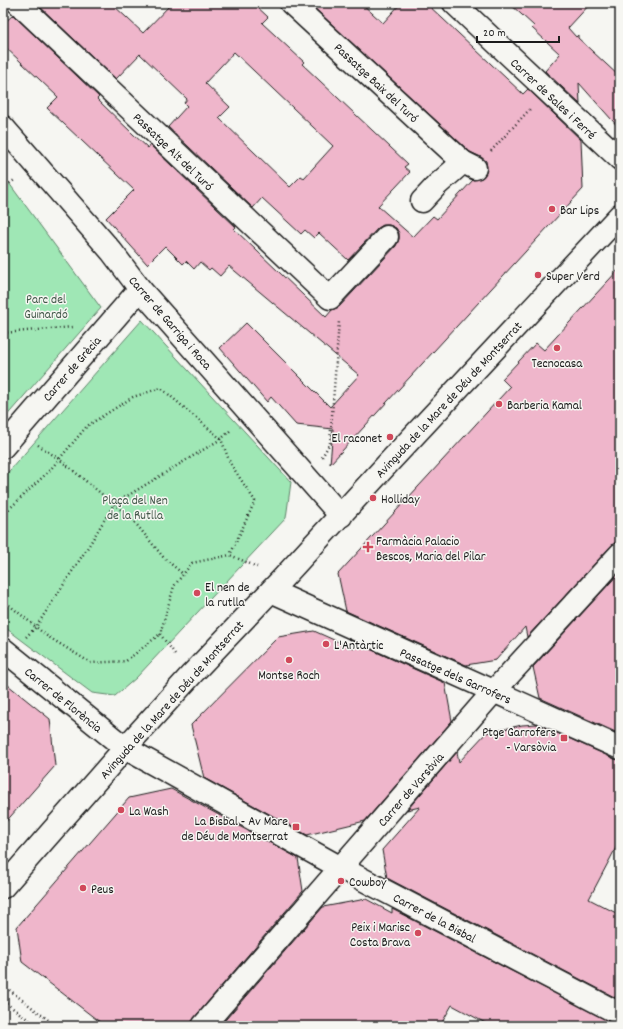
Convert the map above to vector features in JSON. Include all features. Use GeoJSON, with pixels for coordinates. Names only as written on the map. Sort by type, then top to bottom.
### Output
{"type":"FeatureCollection","features":[{"type":"Feature","properties":{"kind":"street","name":"Passatge Alt del Turó"},"geometry":{"type":"LineString","coordinates":[[18,3],[330,298]]}},
{"type":"Feature","properties":{"kind":"street","name":"Passatge Baix del Turó"},"geometry":{"type":"LineString","coordinates":[[291,3],[469,165]]}},
{"type":"Feature","properties":{"kind":"street","name":"Carrer de Sales i Ferré"},"geometry":{"type":"LineString","coordinates":[[454,3],[620,159]]}},
{"type":"Feature","properties":{"kind":"street","name":"Carrer de Garriga i Roca"},"geometry":{"type":"LineString","coordinates":[[3,127],[112,252],[140,289],[341,516]]}},
{"type":"Feature","properties":{"kind":"street"},"geometry":{"type":"LineString","coordinates":[[422,201],[437,185],[469,165]]}},
{"type":"Feature","properties":{"kind":"street","name":"Avinguda de la Mare de Déu de Montserrat"},"geometry":{"type":"LineString","coordinates":[[3,887],[192,674],[341,516],[392,459],[620,215]]}},
{"type":"Feature","properties":{"kind":"street"},"geometry":{"type":"LineString","coordinates":[[330,298],[387,237]]}},
{"type":"Feature","properties":{"kind":"street","name":"Carrer de Grècia"},"geometry":{"type":"LineString","coordinates":[[3,447],[140,289]]}},
{"type":"Feature","properties":{"kind":"street","name":"Carrer de Varsòvia"},"geometry":{"type":"LineString","coordinates":[[203,1026],[494,691],[620,554]]}},
{"type":"Feature","properties":{"kind":"street","name":"Passatge dels Garrofers"},"geometry":{"type":"LineString","coordinates":[[271,591],[620,748]]}},
{"type":"Feature","properties":{"kind":"street","name":"Carrer de Florència"},"geometry":{"type":"LineString","coordinates":[[3,649],[125,748]]}},
{"type":"Feature","properties":{"kind":"street","name":"Carrer de la Bisbal"},"geometry":{"type":"LineString","coordinates":[[125,748],[341,868],[620,1014]]}},
{"type":"Feature","properties":{"kind":"path"},"geometry":{"type":"LineString","coordinates":[[469,165],[535,104]]}},
{"type":"Feature","properties":{"kind":"path"},"geometry":{"type":"LineString","coordinates":[[320,462],[330,442],[339,316],[330,298]]}},
{"type":"Feature","properties":{"kind":"path"},"geometry":{"type":"LineString","coordinates":[[3,333],[80,326]]}},
{"type":"Feature","properties":{"kind":"path"},"geometry":{"type":"LineString","coordinates":[[3,515],[50,470],[87,426],[134,397],[161,388],[221,439],[230,463],[255,501],[230,555]]}},
{"type":"Feature","properties":{"kind":"path"},"geometry":{"type":"LineString","coordinates":[[24,640],[36,627],[114,504],[221,439],[236,425]]}},
{"type":"Feature","properties":{"kind":"path"},"geometry":{"type":"LineString","coordinates":[[44,449],[59,459],[132,519],[164,558],[184,574]]}},
{"type":"Feature","properties":{"kind":"path"},"geometry":{"type":"LineString","coordinates":[[3,600],[47,636],[91,663],[126,661],[160,634],[174,586],[192,563],[230,555],[257,567]]}},
{"type":"Feature","properties":{"kind":"path"},"geometry":{"type":"LineString","coordinates":[[160,634],[175,654]]}},
{"type":"Feature","properties":{"kind":"path"},"geometry":{"type":"LineString","coordinates":[[3,985],[56,1026]]}},
{"type":"Feature","properties":{"kind":"path"},"geometry":{"type":"LineString","coordinates":[[3,1001],[37,1026]]}},
{"type":"Feature","properties":{"kind":"green space","name":"Parc del Guinardó"},"geometry":{"type":"Polygon","coordinates":[[[3,175],[101,308],[3,420],[3,175]]]}},
{"type":"Feature","properties":{"kind":"green space","name":"Plaça del Nen de la Rutlla"},"geometry":{"type":"Polygon","coordinates":[[[142,320],[291,482],[286,518],[136,678],[115,696],[92,693],[3,626],[3,478],[142,320]]]}},
{"type":"Feature","properties":{"kind":"building"},"geometry":{"type":"Polygon","coordinates":[[[36,3],[111,3],[143,33],[172,3],[253,3],[268,17],[262,23],[304,62],[302,64],[408,164],[404,167],[410,172],[378,206],[413,237],[433,216],[437,219],[473,180],[482,178],[486,173],[486,161],[470,152],[309,3],[361,3],[383,23],[401,3],[426,3],[523,94],[528,89],[581,140],[583,189],[330,464],[333,429],[296,425],[271,397],[267,402],[220,348],[246,323],[330,407],[359,375],[229,266],[220,276],[211,268],[209,270],[200,262],[194,269],[186,261],[183,264],[165,246],[147,264],[106,218],[134,190],[47,108],[58,97],[3,45],[3,24],[13,15],[99,97],[97,99],[133,134],[148,148],[150,145],[236,227],[234,229],[326,317],[332,310],[339,307],[396,246],[399,239],[399,233],[396,228],[389,225],[383,225],[378,228],[348,260],[319,233],[314,238],[305,230],[301,234],[262,198],[253,208],[168,127],[187,106],[184,103],[187,99],[140,54],[116,79],[36,3]],[[234,52],[205,83],[230,107],[219,118],[290,187],[301,176],[304,178],[333,146],[234,52]]]}},
{"type":"Feature","properties":{"kind":"building"},"geometry":{"type":"Polygon","coordinates":[[[509,3],[591,3],[568,28],[576,37],[578,35],[578,38],[620,77],[620,129],[579,83],[580,104],[545,71],[560,54],[532,28],[534,26],[509,3]]]}},
{"type":"Feature","properties":{"kind":"building"},"geometry":{"type":"Polygon","coordinates":[[[620,268],[620,542],[616,542],[611,546],[527,637],[525,627],[496,660],[466,665],[346,611],[338,574],[510,387],[502,379],[536,343],[544,350],[620,268]]]}},
{"type":"Feature","properties":{"kind":"building"},"geometry":{"type":"Polygon","coordinates":[[[620,572],[620,734],[540,698],[533,667],[620,572]]]}},
{"type":"Feature","properties":{"kind":"building"},"geometry":{"type":"Polygon","coordinates":[[[314,631],[354,649],[352,641],[445,683],[452,721],[365,821],[307,835],[204,778],[191,725],[278,637],[314,631]]]}},
{"type":"Feature","properties":{"kind":"building"},"geometry":{"type":"Polygon","coordinates":[[[3,681],[50,719],[55,766],[3,825],[3,681]]]}},
{"type":"Feature","properties":{"kind":"building"},"geometry":{"type":"Polygon","coordinates":[[[537,724],[620,760],[620,840],[589,899],[620,915],[620,1000],[387,878],[382,850],[420,807],[407,810],[457,752],[459,762],[486,733],[522,725],[537,724]]]}},
{"type":"Feature","properties":{"kind":"building"},"geometry":{"type":"Polygon","coordinates":[[[171,789],[298,858],[303,891],[194,1018],[191,1026],[105,1026],[22,962],[17,927],[129,798],[171,789]]]}},
{"type":"Feature","properties":{"kind":"building"},"geometry":{"type":"Polygon","coordinates":[[[366,899],[392,913],[392,909],[618,1026],[491,1026],[452,1005],[440,1026],[220,1026],[323,907],[366,899]]]}},
{"type":"Feature","properties":{"kind":"place","name":"Bar Lips"},"geometry":{"type":"Point","coordinates":[552,209]}},
{"type":"Feature","properties":{"kind":"place","name":"Super Verd"},"geometry":{"type":"Point","coordinates":[538,275]}},
{"type":"Feature","properties":{"kind":"place","name":"Tecnocasa"},"geometry":{"type":"Point","coordinates":[557,348]}},
{"type":"Feature","properties":{"kind":"place","name":"Barberia Kamal"},"geometry":{"type":"Point","coordinates":[499,404]}},
{"type":"Feature","properties":{"kind":"place","name":"El raconet"},"geometry":{"type":"Point","coordinates":[390,437]}},
{"type":"Feature","properties":{"kind":"place","name":"Holliday"},"geometry":{"type":"Point","coordinates":[373,498]}},
{"type":"Feature","properties":{"kind":"place","name":"Farmàcia Palacio Bescos, Maria del Pilar"},"geometry":{"type":"Point","coordinates":[368,547]}},
{"type":"Feature","properties":{"kind":"place","name":"El nen de la rutlla"},"geometry":{"type":"Point","coordinates":[197,593]}},
{"type":"Feature","properties":{"kind":"place","name":"L'Antàrtic"},"geometry":{"type":"Point","coordinates":[326,644]}},
{"type":"Feature","properties":{"kind":"place","name":"Montse Roch"},"geometry":{"type":"Point","coordinates":[289,660]}},
{"type":"Feature","properties":{"kind":"place","name":"Ptge Garrofers - Varsòvia"},"geometry":{"type":"Point","coordinates":[564,738]}},
{"type":"Feature","properties":{"kind":"place","name":"La Wash"},"geometry":{"type":"Point","coordinates":[121,810]}},
{"type":"Feature","properties":{"kind":"place","name":"La Bisbal - Av Mare de Déu de Montserrat"},"geometry":{"type":"Point","coordinates":[296,827]}},
{"type":"Feature","properties":{"kind":"place","name":"Cowboy"},"geometry":{"type":"Point","coordinates":[341,881]}},
{"type":"Feature","properties":{"kind":"place","name":"Peus"},"geometry":{"type":"Point","coordinates":[83,888]}},
{"type":"Feature","properties":{"kind":"place","name":"Peix i Marisc Costa Brava"},"geometry":{"type":"Point","coordinates":[418,933]}}]}
